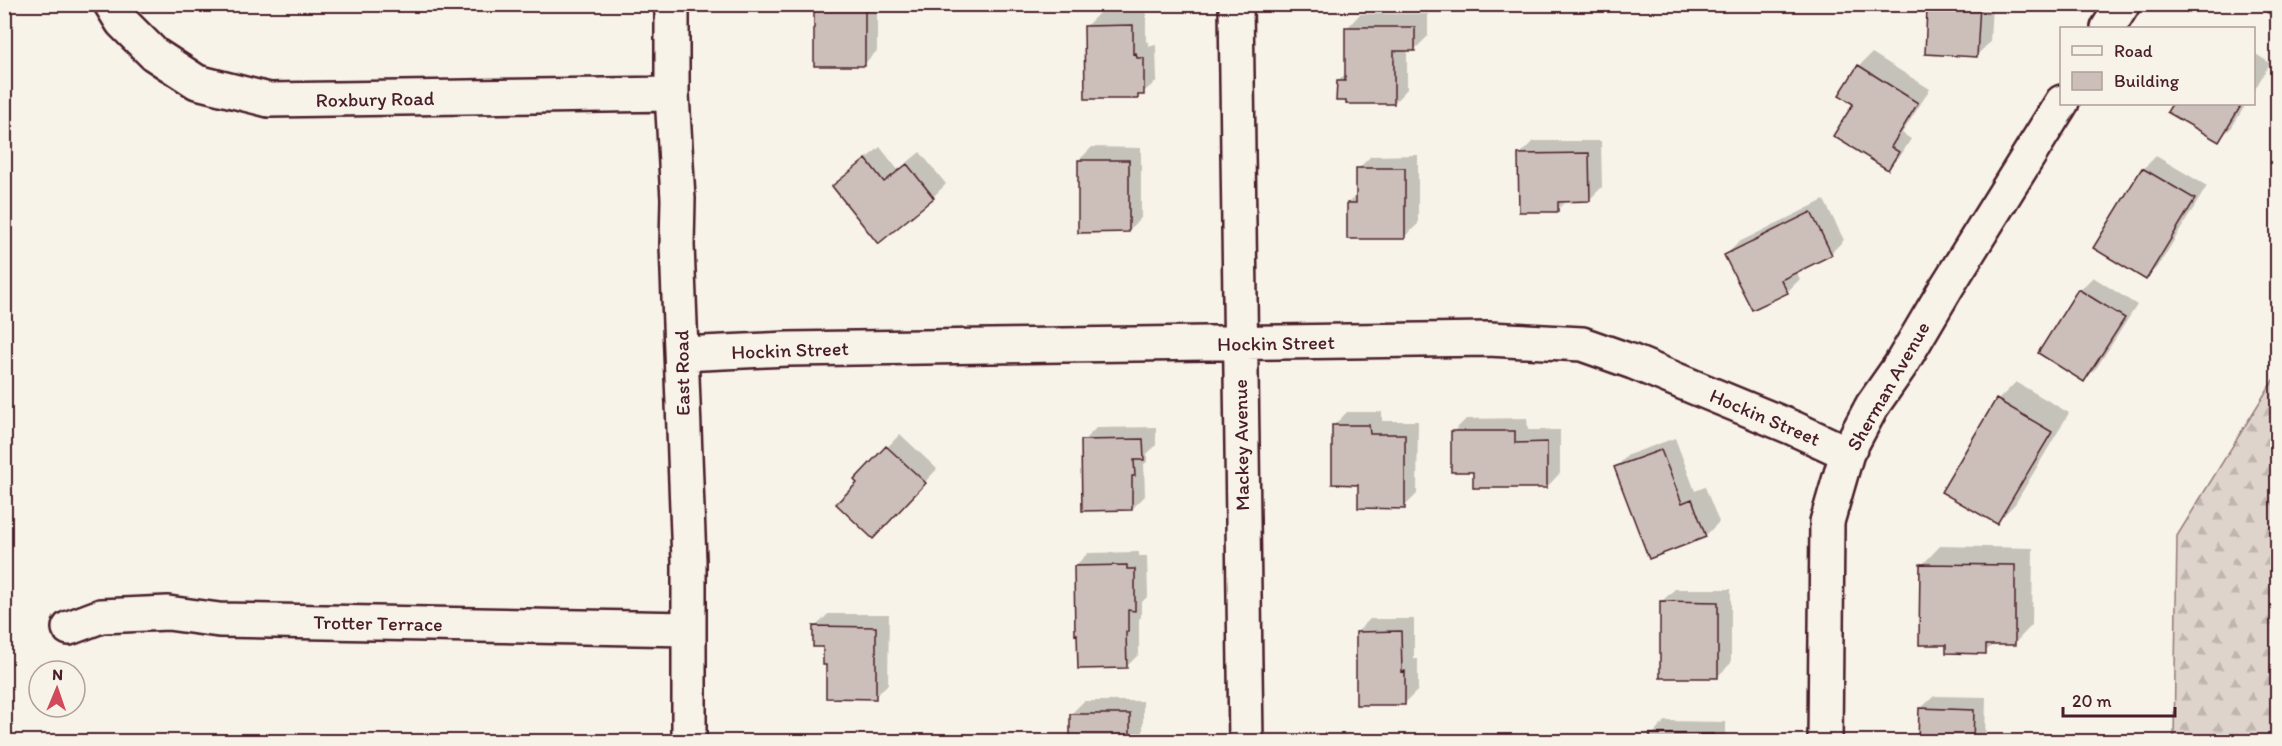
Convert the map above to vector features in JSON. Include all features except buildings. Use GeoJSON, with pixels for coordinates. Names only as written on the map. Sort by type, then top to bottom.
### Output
{"type":"FeatureCollection","features":[{"type":"Feature","properties":{"kind":"street","name":"Roxbury Road"},"geometry":{"type":"LineString","coordinates":[[111,4],[122,22],[153,54],[197,82],[250,97],[269,100],[672,94]]}},
{"type":"Feature","properties":{"kind":"street","name":"East Road"},"geometry":{"type":"LineString","coordinates":[[672,4],[672,94],[678,199],[677,245],[689,561],[689,741]]}},
{"type":"Feature","properties":{"kind":"street","name":"Mackey Avenue"},"geometry":{"type":"LineString","coordinates":[[1236,4],[1246,741]]}},
{"type":"Feature","properties":{"kind":"street"},"geometry":{"type":"LineString","coordinates":[[2109,27],[2123,4]]}},
{"type":"Feature","properties":{"kind":"street","name":"Sherman Avenue"},"geometry":{"type":"LineString","coordinates":[[1826,741],[1827,522],[1847,453],[1872,406],[1900,366],[2060,104]]}},
{"type":"Feature","properties":{"kind":"street","name":"Hockin Street"},"geometry":{"type":"LineString","coordinates":[[682,354],[788,350],[1489,339],[1582,344],[1697,388],[1847,453]]}},
{"type":"Feature","properties":{"kind":"street","name":"Trotter Terrace"},"geometry":{"type":"LineString","coordinates":[[69,628],[101,616],[168,613],[219,621],[689,629]]}},
{"type":"Feature","properties":{"kind":"green space"},"geometry":{"type":"Polygon","coordinates":[[[2277,374],[2277,741],[2174,741],[2177,536],[2277,374]]]}}]}
